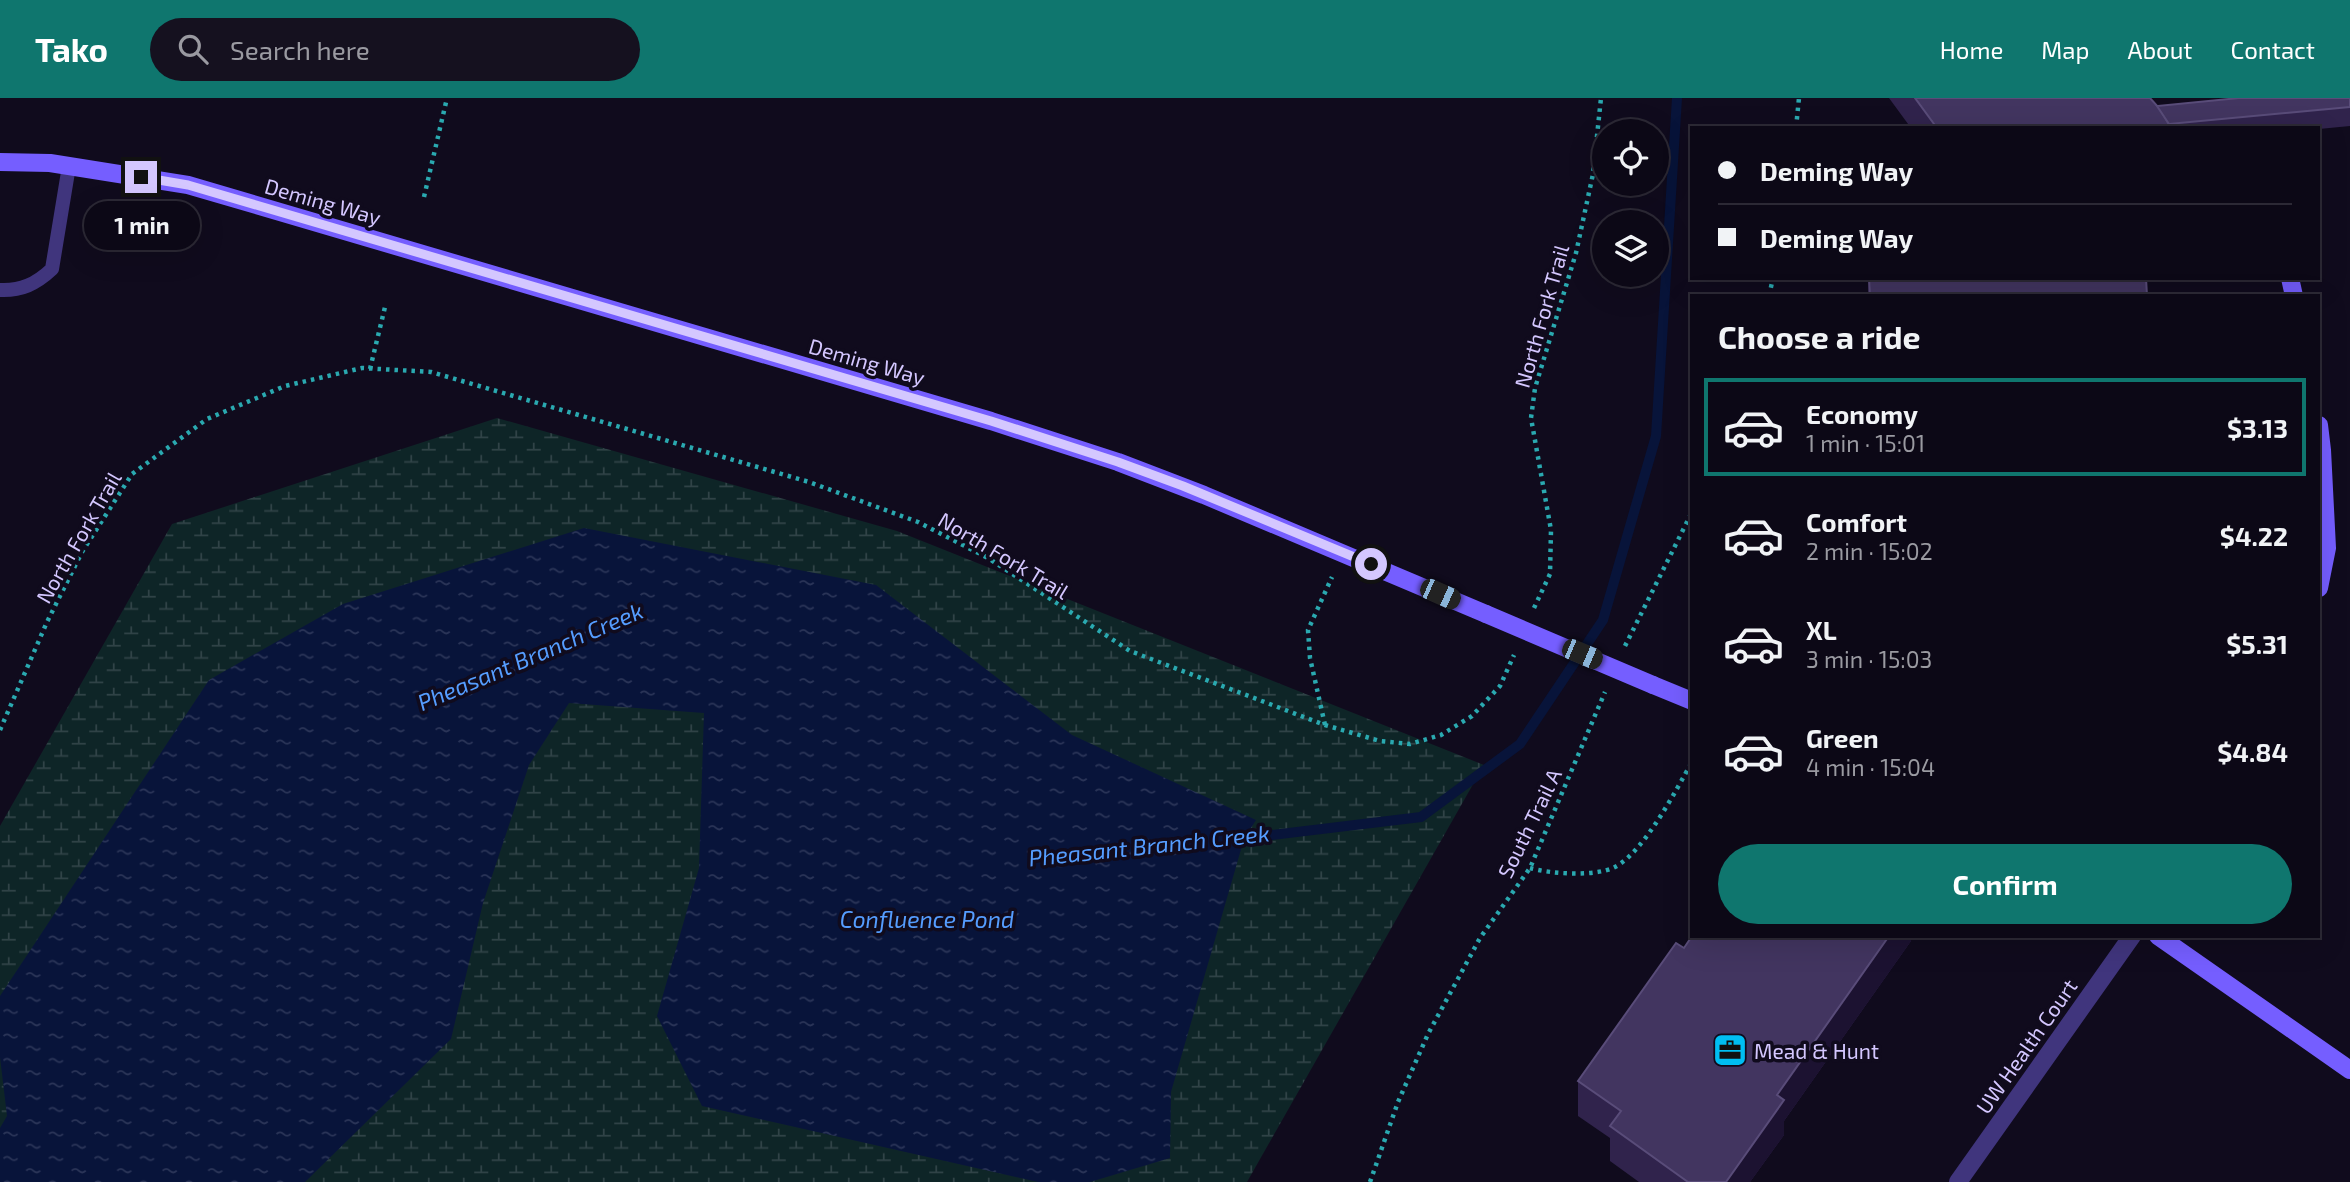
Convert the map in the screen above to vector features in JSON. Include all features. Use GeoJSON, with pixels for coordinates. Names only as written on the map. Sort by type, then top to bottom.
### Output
{"type":"FeatureCollection","features":[{"type":"Feature","properties":{"kind":"street","name":"Deming Way"},"geometry":{"type":"LineString","coordinates":[[0,162],[50,163],[188,185],[991,421],[1130,467],[1204,495],[1690,700]]}},
{"type":"Feature","properties":{"kind":"street"},"geometry":{"type":"LineString","coordinates":[[2320,433],[2327,548],[2320,583]]}},
{"type":"Feature","properties":{"kind":"street","name":"UW Health Court"},"geometry":{"type":"LineString","coordinates":[[1958,1182],[2131,938]]}},
{"type":"Feature","properties":{"kind":"street"},"geometry":{"type":"LineString","coordinates":[[2161,938],[2350,1070]]}},
{"type":"Feature","properties":{"kind":"lane"},"geometry":{"type":"LineString","coordinates":[[0,290],[16,291],[40,281],[51,269],[69,166]]}},
{"type":"Feature","properties":{"kind":"path"},"geometry":{"type":"LineString","coordinates":[[424,197],[447,98]]}},
{"type":"Feature","properties":{"kind":"path","name":"North Fork Trail"},"geometry":{"type":"LineString","coordinates":[[1533,611],[1550,574],[1551,530],[1531,418],[1535,388],[1576,253],[1593,174],[1601,98]]}},
{"type":"Feature","properties":{"kind":"path"},"geometry":{"type":"LineString","coordinates":[[1796,126],[1799,98]]}},
{"type":"Feature","properties":{"kind":"path"},"geometry":{"type":"LineString","coordinates":[[370,369],[385,307]]}},
{"type":"Feature","properties":{"kind":"path","name":"North Fork Trail"},"geometry":{"type":"LineString","coordinates":[[0,730],[47,622],[82,552],[132,474],[207,419],[285,386],[362,368],[432,372],[809,482],[918,522],[988,558],[1130,651],[1325,725],[1380,741],[1410,744],[1441,735],[1472,716],[1500,686],[1516,649]]}},
{"type":"Feature","properties":{"kind":"path"},"geometry":{"type":"LineString","coordinates":[[1621,655],[1637,618],[1690,516]]}},
{"type":"Feature","properties":{"kind":"path"},"geometry":{"type":"LineString","coordinates":[[1325,725],[1310,658],[1308,631],[1343,554]]}},
{"type":"Feature","properties":{"kind":"path","name":"South Trail A"},"geometry":{"type":"LineString","coordinates":[[1370,1182],[1398,1102],[1446,999],[1480,938],[1530,868],[1606,691]]}},
{"type":"Feature","properties":{"kind":"path"},"geometry":{"type":"LineString","coordinates":[[1530,868],[1577,874],[1615,867],[1638,847],[1661,816],[1690,765]]}},
{"type":"Feature","properties":{"kind":"green space"},"geometry":{"type":"Polygon","coordinates":[[[497,418],[897,531],[1484,765],[1247,1182],[0,1182],[0,826],[172,524],[497,418]]]}},
{"type":"Feature","properties":{"kind":"water","name":"Confluence Pond"},"geometry":{"type":"Polygon","coordinates":[[[584,528],[876,585],[1072,735],[1256,820],[1244,839],[1171,1092],[1170,1158],[1090,1182],[1038,1182],[702,1106],[657,1016],[699,868],[704,713],[569,703],[529,765],[483,903],[451,1039],[305,1182],[0,1182],[0,1128],[7,1116],[0,1057],[0,996],[209,680],[343,604],[584,528]]]}},
{"type":"Feature","properties":{"kind":"building"},"geometry":{"type":"Polygon","coordinates":[[[1915,98],[2150,98],[2170,126],[1936,126],[1915,98]]]}},
{"type":"Feature","properties":{"kind":"building"},"geometry":{"type":"Polygon","coordinates":[[[2239,98],[2350,98],[2350,107],[2169,124],[2157,106],[2239,98]]]}},
{"type":"Feature","properties":{"kind":"building"},"geometry":{"type":"Polygon","coordinates":[[[1869,280],[2146,280],[2147,294],[1870,294],[1869,280]]]}},
{"type":"Feature","properties":{"kind":"building","name":"Mead & Hunt"},"geometry":{"type":"Polygon","coordinates":[[[1691,938],[1888,938],[1777,1095],[1784,1100],[1726,1182],[1688,1182],[1610,1126],[1621,1111],[1578,1081],[1676,943],[1684,948],[1691,938]]]}},
{"type":"Feature","properties":{"kind":"waterway","name":"Pheasant Branch Creek"},"geometry":{"type":"LineString","coordinates":[[1231,840],[1421,817],[1520,744],[1603,620],[1656,436],[1677,98]]}},
{"type":"Feature","properties":{"kind":"place","name":"Mead & Hunt"},"geometry":{"type":"Point","coordinates":[1730,1050]}},
{"type":"Feature","properties":{"kind":"route"},"geometry":{"type":"LineString","coordinates":[[141,177],[188,185],[991,421],[1183,486],[1371,564]]}}]}
